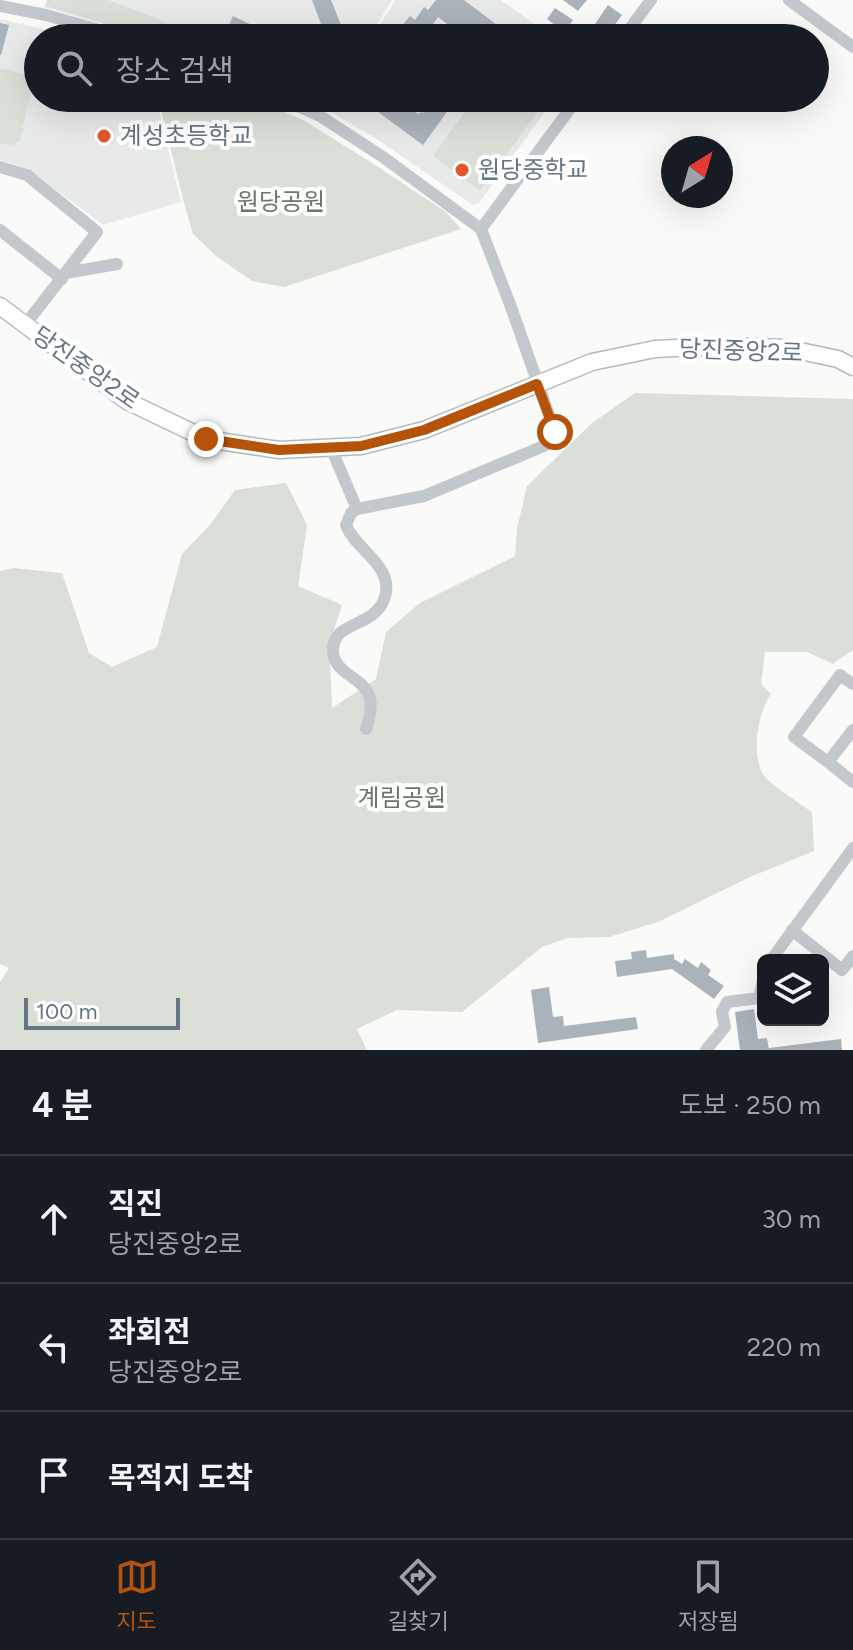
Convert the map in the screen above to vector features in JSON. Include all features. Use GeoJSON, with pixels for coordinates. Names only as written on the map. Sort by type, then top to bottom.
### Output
{"type":"FeatureCollection","features":[{"type":"Feature","properties":{"kind":"street"},"geometry":{"type":"LineString","coordinates":[[633,24],[651,0]]}},
{"type":"Feature","properties":{"kind":"street"},"geometry":{"type":"LineString","coordinates":[[789,0],[822,24]]}},
{"type":"Feature","properties":{"kind":"street"},"geometry":{"type":"LineString","coordinates":[[0,6],[78,24]]}},
{"type":"Feature","properties":{"kind":"street"},"geometry":{"type":"LineString","coordinates":[[829,29],[853,47]]}},
{"type":"Feature","properties":{"kind":"street"},"geometry":{"type":"LineString","coordinates":[[311,112],[383,157],[481,229],[555,432],[546,445],[424,496],[357,509],[351,513],[346,525],[350,535],[381,568],[386,588],[381,607],[373,616],[336,637],[333,649],[340,667],[358,680],[368,695],[372,705],[366,729]]}},
{"type":"Feature","properties":{"kind":"street"},"geometry":{"type":"LineString","coordinates":[[481,229],[568,112]]}},
{"type":"Feature","properties":{"kind":"street","name":"당진중앙2로"},"geometry":{"type":"LineString","coordinates":[[0,167],[27,175],[97,232],[25,325]]}},
{"type":"Feature","properties":{"kind":"street"},"geometry":{"type":"LineString","coordinates":[[0,230],[64,276],[117,264]]}},
{"type":"Feature","properties":{"kind":"street","name":"당진중앙2로"},"geometry":{"type":"LineString","coordinates":[[0,306],[127,401],[206,439],[279,450],[361,446],[424,430],[592,362],[655,349],[719,346],[786,348],[838,359],[853,367]]}},
{"type":"Feature","properties":{"kind":"street"},"geometry":{"type":"LineString","coordinates":[[331,448],[357,509]]}},
{"type":"Feature","properties":{"kind":"street"},"geometry":{"type":"LineString","coordinates":[[853,684],[840,675],[794,737],[853,782]]}},
{"type":"Feature","properties":{"kind":"street"},"geometry":{"type":"LineString","coordinates":[[828,762],[853,730]]}},
{"type":"Feature","properties":{"kind":"street"},"geometry":{"type":"LineString","coordinates":[[775,954],[853,848]]}},
{"type":"Feature","properties":{"kind":"street"},"geometry":{"type":"LineString","coordinates":[[792,930],[842,970],[853,956]]}},
{"type":"Feature","properties":{"kind":"street"},"geometry":{"type":"LineString","coordinates":[[706,1050],[725,1027],[722,1012],[727,1002],[757,998]]}},
{"type":"Feature","properties":{"kind":"shaded area"},"geometry":{"type":"Polygon","coordinates":[[[47,0],[392,0],[377,24],[102,24],[44,7],[47,0]]]}},
{"type":"Feature","properties":{"kind":"shaded area"},"geometry":{"type":"Polygon","coordinates":[[[395,0],[501,0],[534,24],[380,24],[395,0]]]}},
{"type":"Feature","properties":{"kind":"shaded area"},"geometry":{"type":"Polygon","coordinates":[[[0,19],[24,25],[24,112],[159,112],[181,202],[103,225],[27,168],[0,160],[0,19]]]}},
{"type":"Feature","properties":{"kind":"shaded area","name":"원당중학교"},"geometry":{"type":"Polygon","coordinates":[[[331,112],[545,112],[480,202],[473,205],[331,112]]]}},
{"type":"Feature","properties":{"kind":"green space"},"geometry":{"type":"Polygon","coordinates":[[[48,0],[108,0],[168,24],[107,24],[46,6],[48,0]]]}},
{"type":"Feature","properties":{"kind":"green space"},"geometry":{"type":"Polygon","coordinates":[[[0,68],[24,74],[26,112],[20,141],[12,145],[0,143],[0,68]]]}},
{"type":"Feature","properties":{"kind":"green space","name":"원당공원"},"geometry":{"type":"Polygon","coordinates":[[[161,112],[284,112],[305,121],[369,161],[446,212],[461,229],[284,287],[252,281],[216,256],[193,234],[161,112]]]}},
{"type":"Feature","properties":{"kind":"green space"},"geometry":{"type":"Polygon","coordinates":[[[465,112],[538,112],[480,191],[433,156],[465,112]]]}},
{"type":"Feature","properties":{"kind":"green space","name":"계림공원"},"geometry":{"type":"Polygon","coordinates":[[[635,393],[853,399],[853,651],[833,664],[807,652],[765,652],[761,684],[771,694],[762,712],[757,736],[761,770],[776,787],[812,812],[814,851],[750,877],[658,922],[609,937],[568,938],[542,947],[462,1012],[397,1010],[357,1029],[367,1050],[0,1050],[0,982],[9,968],[0,964],[0,571],[13,568],[62,573],[89,653],[112,667],[157,647],[182,554],[210,525],[235,490],[286,483],[307,525],[298,586],[342,605],[331,639],[332,708],[376,679],[386,632],[420,603],[515,556],[517,529],[527,486],[592,423],[635,393]]]}},
{"type":"Feature","properties":{"kind":"building"},"geometry":{"type":"Polygon","coordinates":[[[312,0],[331,0],[341,24],[321,24],[312,0]]]}},
{"type":"Feature","properties":{"kind":"building"},"geometry":{"type":"Polygon","coordinates":[[[436,0],[464,0],[496,24],[447,24],[438,17],[433,24],[404,24],[410,16],[415,20],[424,7],[428,10],[436,0]]]}},
{"type":"Feature","properties":{"kind":"building"},"geometry":{"type":"Polygon","coordinates":[[[563,0],[587,0],[578,11],[563,0]]]}},
{"type":"Feature","properties":{"kind":"building"},"geometry":{"type":"Polygon","coordinates":[[[608,5],[622,15],[615,24],[595,24],[608,5]]]}},
{"type":"Feature","properties":{"kind":"building"},"geometry":{"type":"Polygon","coordinates":[[[555,8],[573,20],[570,24],[554,24],[547,19],[555,8]]]}},
{"type":"Feature","properties":{"kind":"building"},"geometry":{"type":"Polygon","coordinates":[[[233,16],[250,24],[229,24],[233,16]]]}},
{"type":"Feature","properties":{"kind":"building"},"geometry":{"type":"Polygon","coordinates":[[[0,23],[9,25],[1,55],[0,55],[0,23]]]}},
{"type":"Feature","properties":{"kind":"building"},"geometry":{"type":"Polygon","coordinates":[[[378,112],[447,112],[423,145],[378,112]]]}},
{"type":"Feature","properties":{"kind":"building"},"geometry":{"type":"Polygon","coordinates":[[[646,950],[647,958],[674,954],[674,959],[682,964],[685,959],[698,968],[701,962],[711,970],[708,975],[724,986],[714,999],[672,969],[617,977],[615,961],[632,959],[631,952],[646,950]]]}},
{"type":"Feature","properties":{"kind":"building"},"geometry":{"type":"Polygon","coordinates":[[[549,987],[553,1017],[563,1016],[564,1026],[636,1017],[638,1029],[538,1043],[531,990],[549,987]]]}},
{"type":"Feature","properties":{"kind":"building"},"geometry":{"type":"Polygon","coordinates":[[[754,1009],[758,1039],[767,1038],[769,1050],[740,1050],[735,1012],[754,1009]]]}},
{"type":"Feature","properties":{"kind":"building"},"geometry":{"type":"Polygon","coordinates":[[[841,1039],[842,1050],[769,1050],[769,1048],[841,1039]]]}},
{"type":"Feature","properties":{"kind":"place","name":"계성초등학교"},"geometry":{"type":"Point","coordinates":[104,136]}},
{"type":"Feature","properties":{"kind":"place","name":"원당중학교"},"geometry":{"type":"Point","coordinates":[462,170]}},
{"type":"Feature","properties":{"kind":"route"},"geometry":{"type":"LineString","coordinates":[[206,439],[279,450],[361,446],[424,430],[537,384],[555,432]]}}]}
